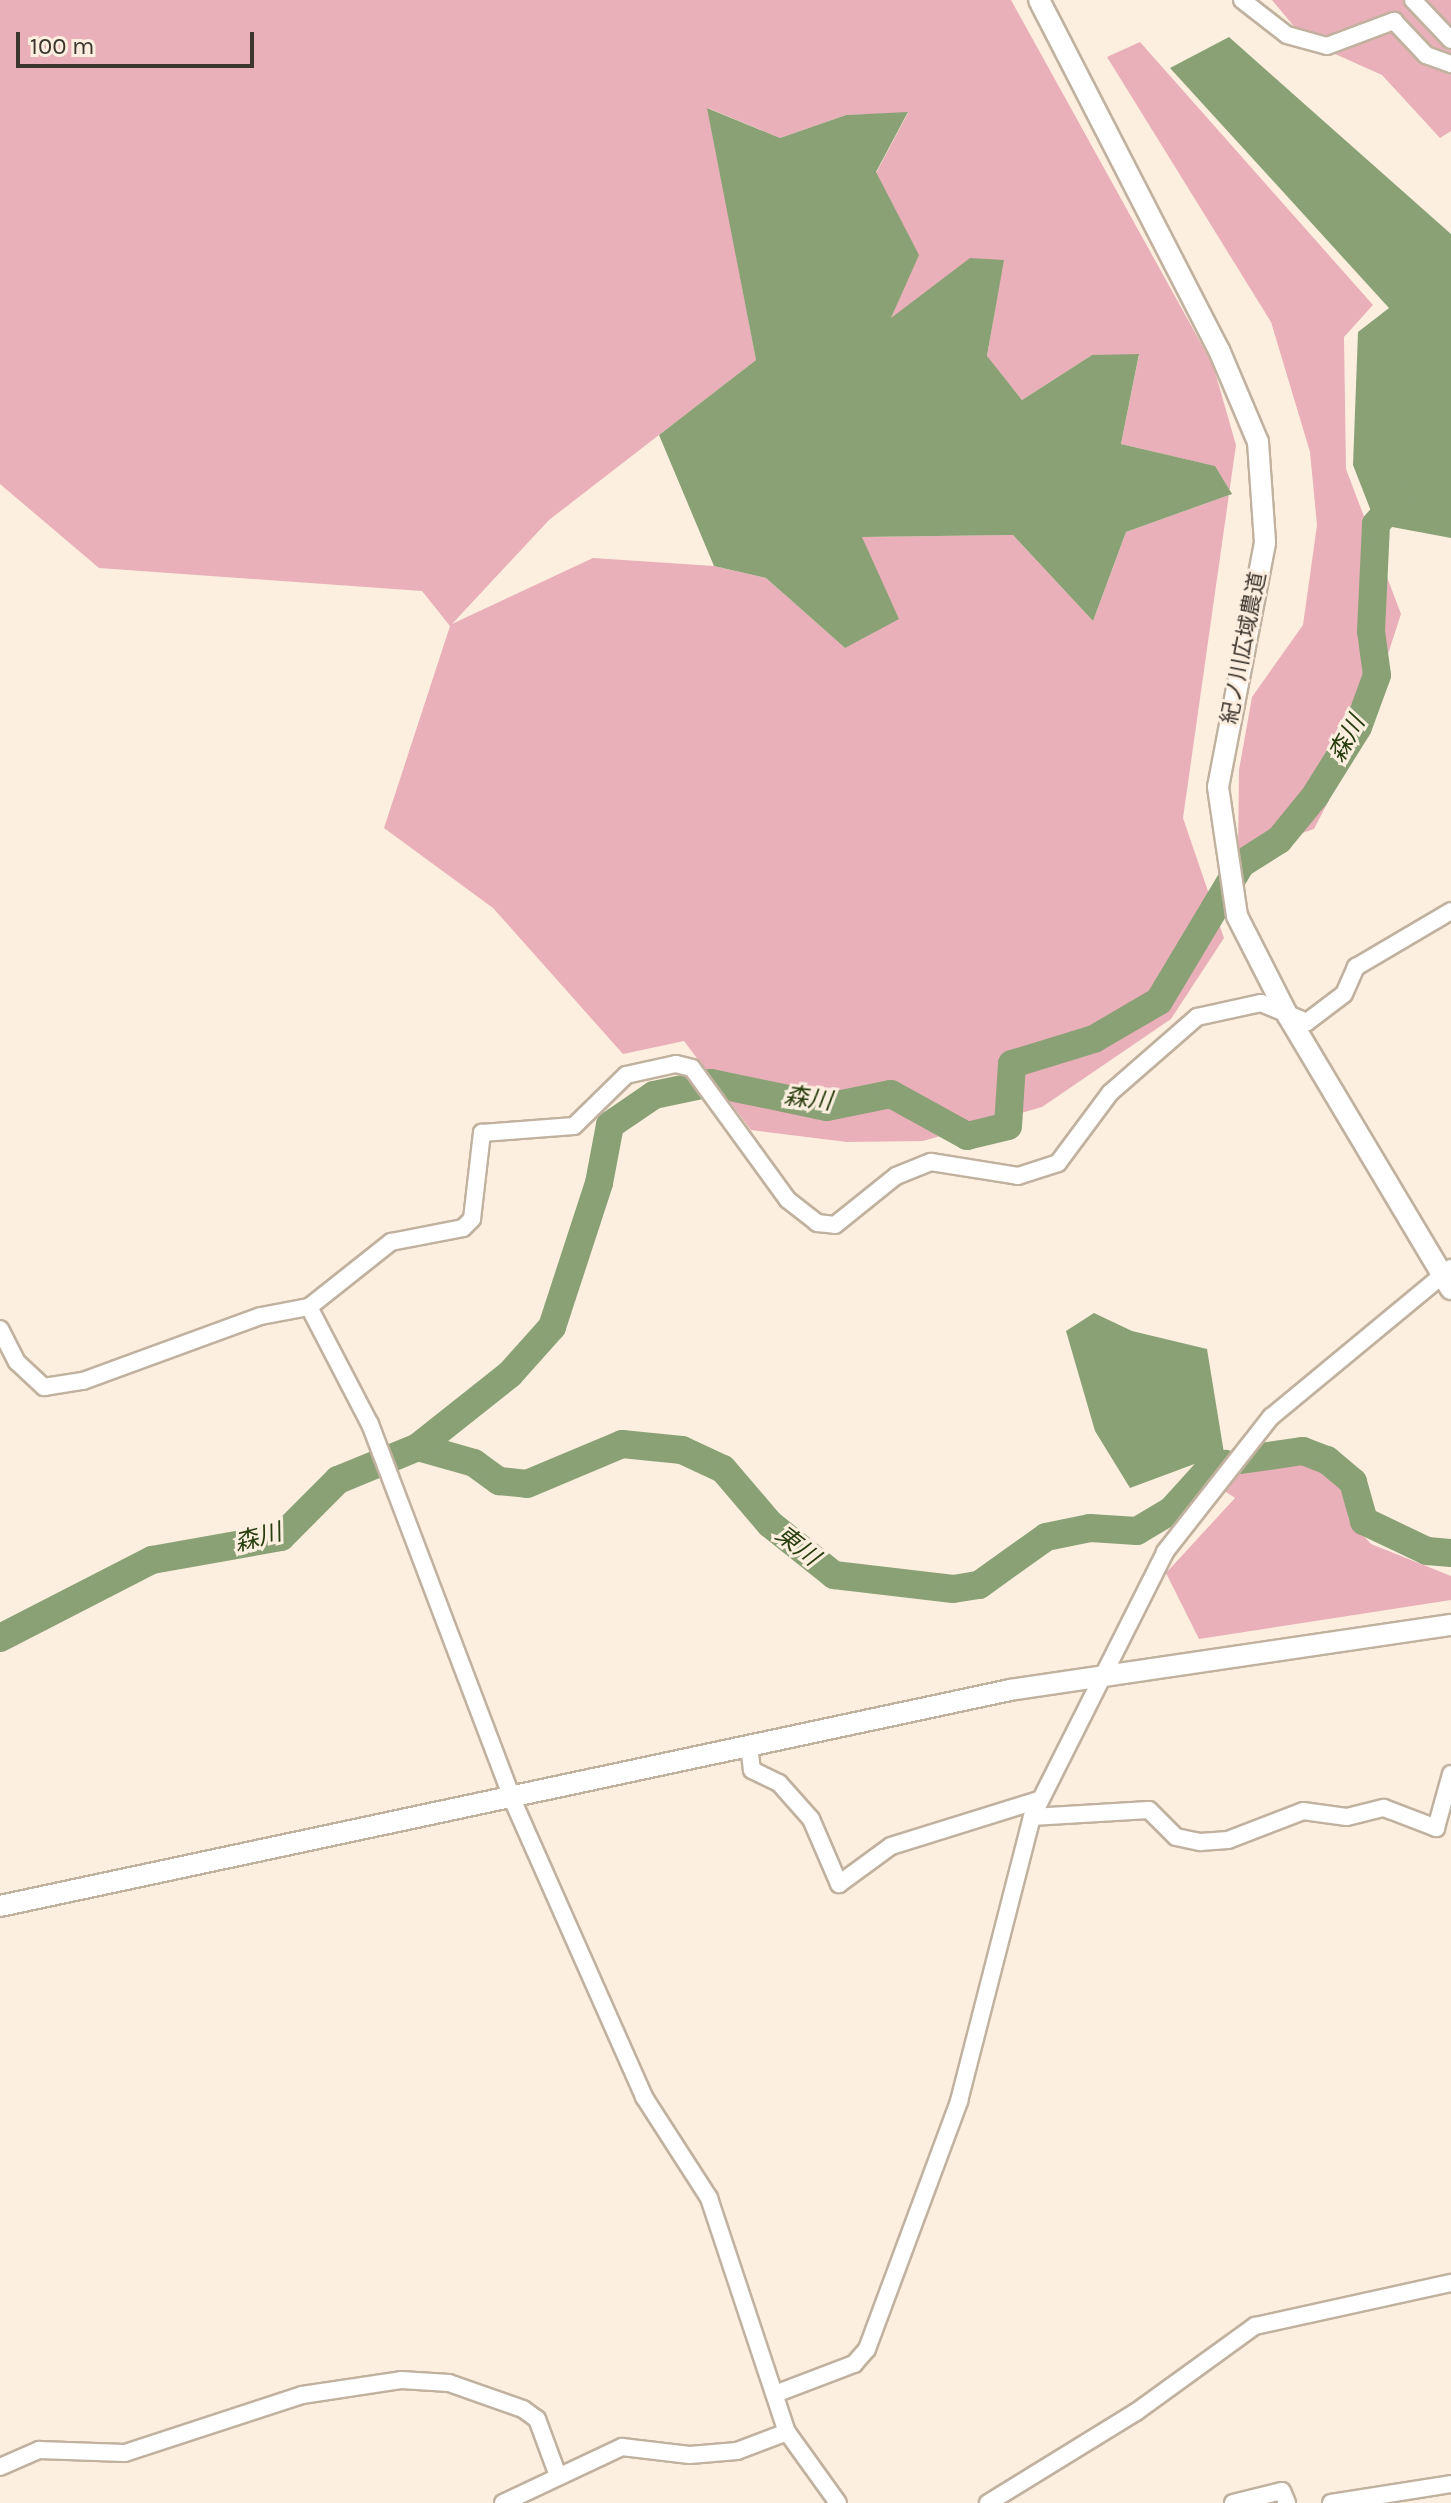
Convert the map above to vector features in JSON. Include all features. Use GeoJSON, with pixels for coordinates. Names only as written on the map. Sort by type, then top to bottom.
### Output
{"type":"FeatureCollection","features":[{"type":"Feature","properties":{"kind":"street","name":"紀ノ川広域農道"},"geometry":{"type":"LineString","coordinates":[[1039,0],[1219,350],[1258,442],[1265,543],[1218,787],[1220,829],[1237,916],[1288,1016],[1448,1277]]}},
{"type":"Feature","properties":{"kind":"street"},"geometry":{"type":"LineString","coordinates":[[1242,0],[1287,35],[1327,46],[1394,21],[1426,55],[1451,64]]}},
{"type":"Feature","properties":{"kind":"street"},"geometry":{"type":"LineString","coordinates":[[1413,0],[1451,40]]}},
{"type":"Feature","properties":{"kind":"street"},"geometry":{"type":"LineString","coordinates":[[0,1329],[17,1362],[44,1387],[309,1307],[391,1242],[463,1228],[472,1219],[479,1203],[479,1147],[490,1128],[574,1126],[626,1075],[657,1066],[676,1064],[698,1077],[788,1200],[828,1226],[919,1165],[955,1163],[1018,1176],[1058,1163],[1110,1093],[1197,1017],[1261,1003],[1307,1022],[1344,994],[1356,967],[1451,911]]}},
{"type":"Feature","properties":{"kind":"street"},"geometry":{"type":"LineString","coordinates":[[775,2394],[854,2364],[867,2349],[959,2101],[1032,1817],[1100,1676],[1165,1552],[1238,1452],[1448,1277]]}},
{"type":"Feature","properties":{"kind":"street"},"geometry":{"type":"LineString","coordinates":[[309,1307],[377,1449],[513,1801],[644,2097],[709,2198],[787,2432],[838,2503]]}},
{"type":"Feature","properties":{"kind":"street"},"geometry":{"type":"LineString","coordinates":[[0,1906],[513,1801],[749,1746],[1100,1676],[1451,1625]]}},
{"type":"Feature","properties":{"kind":"street"},"geometry":{"type":"LineString","coordinates":[[749,1746],[752,1770],[779,1783],[811,1819],[839,1884],[891,1846],[1039,1800]]}},
{"type":"Feature","properties":{"kind":"street"},"geometry":{"type":"LineString","coordinates":[[1032,1817],[1149,1810],[1176,1837],[1200,1842],[1228,1840],[1303,1811],[1347,1817],[1384,1808],[1436,1828],[1451,1774]]}},
{"type":"Feature","properties":{"kind":"street"},"geometry":{"type":"LineString","coordinates":[[988,2503],[1136,2412],[1255,2326],[1451,2283]]}},
{"type":"Feature","properties":{"kind":"street"},"geometry":{"type":"LineString","coordinates":[[0,2467],[39,2450],[125,2453],[302,2395],[401,2380],[449,2383],[523,2409],[537,2419],[557,2473]]}},
{"type":"Feature","properties":{"kind":"street"},"geometry":{"type":"LineString","coordinates":[[503,2503],[557,2473],[622,2447],[737,2451],[787,2432]]}},
{"type":"Feature","properties":{"kind":"street"},"geometry":{"type":"LineString","coordinates":[[1331,2503],[1451,2484]]}},
{"type":"Feature","properties":{"kind":"street"},"geometry":{"type":"LineString","coordinates":[[1233,2503],[1282,2491],[1287,2503]]}},
{"type":"Feature","properties":{"kind":"shaded area"},"geometry":{"type":"Polygon","coordinates":[[[0,0],[1011,0],[1213,365],[1236,445],[1230,490],[1214,466],[1121,444],[1139,355],[1092,355],[1022,400],[987,357],[1003,261],[970,259],[890,320],[918,255],[876,173],[908,113],[846,115],[780,138],[708,108],[756,360],[549,520],[452,624],[593,558],[714,566],[766,578],[845,648],[861,537],[1013,535],[1093,621],[1126,532],[1229,495],[1183,818],[1224,938],[1171,1019],[1042,1107],[923,1141],[847,1142],[751,1130],[684,1041],[623,1054],[493,908],[384,828],[450,626],[422,591],[99,568],[0,484],[0,0]]]}},
{"type":"Feature","properties":{"kind":"shaded area"},"geometry":{"type":"Polygon","coordinates":[[[1272,0],[1451,0],[1451,131],[1440,138],[1382,75],[1306,41],[1272,0]]]}},
{"type":"Feature","properties":{"kind":"shaded area"},"geometry":{"type":"Polygon","coordinates":[[[1229,37],[1451,234],[1451,538],[1376,524],[1353,465],[1358,332],[1389,308],[1170,68],[1229,37]]]}},
{"type":"Feature","properties":{"kind":"shaded area"},"geometry":{"type":"Polygon","coordinates":[[[1140,42],[1373,305],[1344,337],[1346,469],[1401,614],[1360,740],[1314,829],[1238,855],[1239,770],[1252,697],[1303,625],[1317,525],[1310,452],[1271,322],[1107,57],[1140,42]]]}},
{"type":"Feature","properties":{"kind":"shaded area"},"geometry":{"type":"Polygon","coordinates":[[[707,108],[780,138],[846,115],[908,112],[876,172],[919,255],[891,318],[970,258],[1004,260],[987,356],[1022,400],[1092,355],[1139,354],[1121,444],[1215,466],[1232,494],[1126,532],[1093,621],[1013,535],[862,537],[899,619],[845,648],[766,578],[714,566],[659,435],[756,360],[707,108]]]}},
{"type":"Feature","properties":{"kind":"shaded area"},"geometry":{"type":"Polygon","coordinates":[[[1094,1313],[1132,1331],[1207,1349],[1224,1453],[1130,1488],[1095,1431],[1066,1331],[1094,1313]]]}},
{"type":"Feature","properties":{"kind":"shaded area"},"geometry":{"type":"Polygon","coordinates":[[[1299,1458],[1340,1478],[1349,1520],[1371,1544],[1451,1576],[1451,1600],[1199,1639],[1166,1573],[1235,1498],[1223,1490],[1236,1472],[1299,1458]]]}},
{"type":"Feature","properties":{"kind":"waterway","name":"森川"},"geometry":{"type":"LineString","coordinates":[[0,1638],[152,1560],[281,1537],[338,1480],[418,1447],[510,1374],[552,1327],[599,1183],[610,1125],[654,1095],[711,1083],[827,1107],[891,1094],[967,1136],[1008,1126],[1012,1064],[1094,1039],[1159,1001],[1241,864],[1279,840],[1315,796],[1358,727],[1377,675],[1371,631],[1376,524],[1400,497]]}},
{"type":"Feature","properties":{"kind":"waterway","name":"東川"},"geometry":{"type":"LineString","coordinates":[[418,1447],[474,1463],[499,1481],[527,1484],[622,1444],[682,1450],[723,1469],[770,1524],[834,1575],[953,1589],[979,1585],[1046,1537],[1090,1528],[1137,1531],[1172,1510],[1210,1468],[1225,1464]]}},
{"type":"Feature","properties":{"kind":"waterway","name":"東川"},"geometry":{"type":"LineString","coordinates":[[1241,1460],[1303,1451],[1327,1460],[1353,1482],[1364,1521],[1427,1551],[1451,1553]]}}]}
